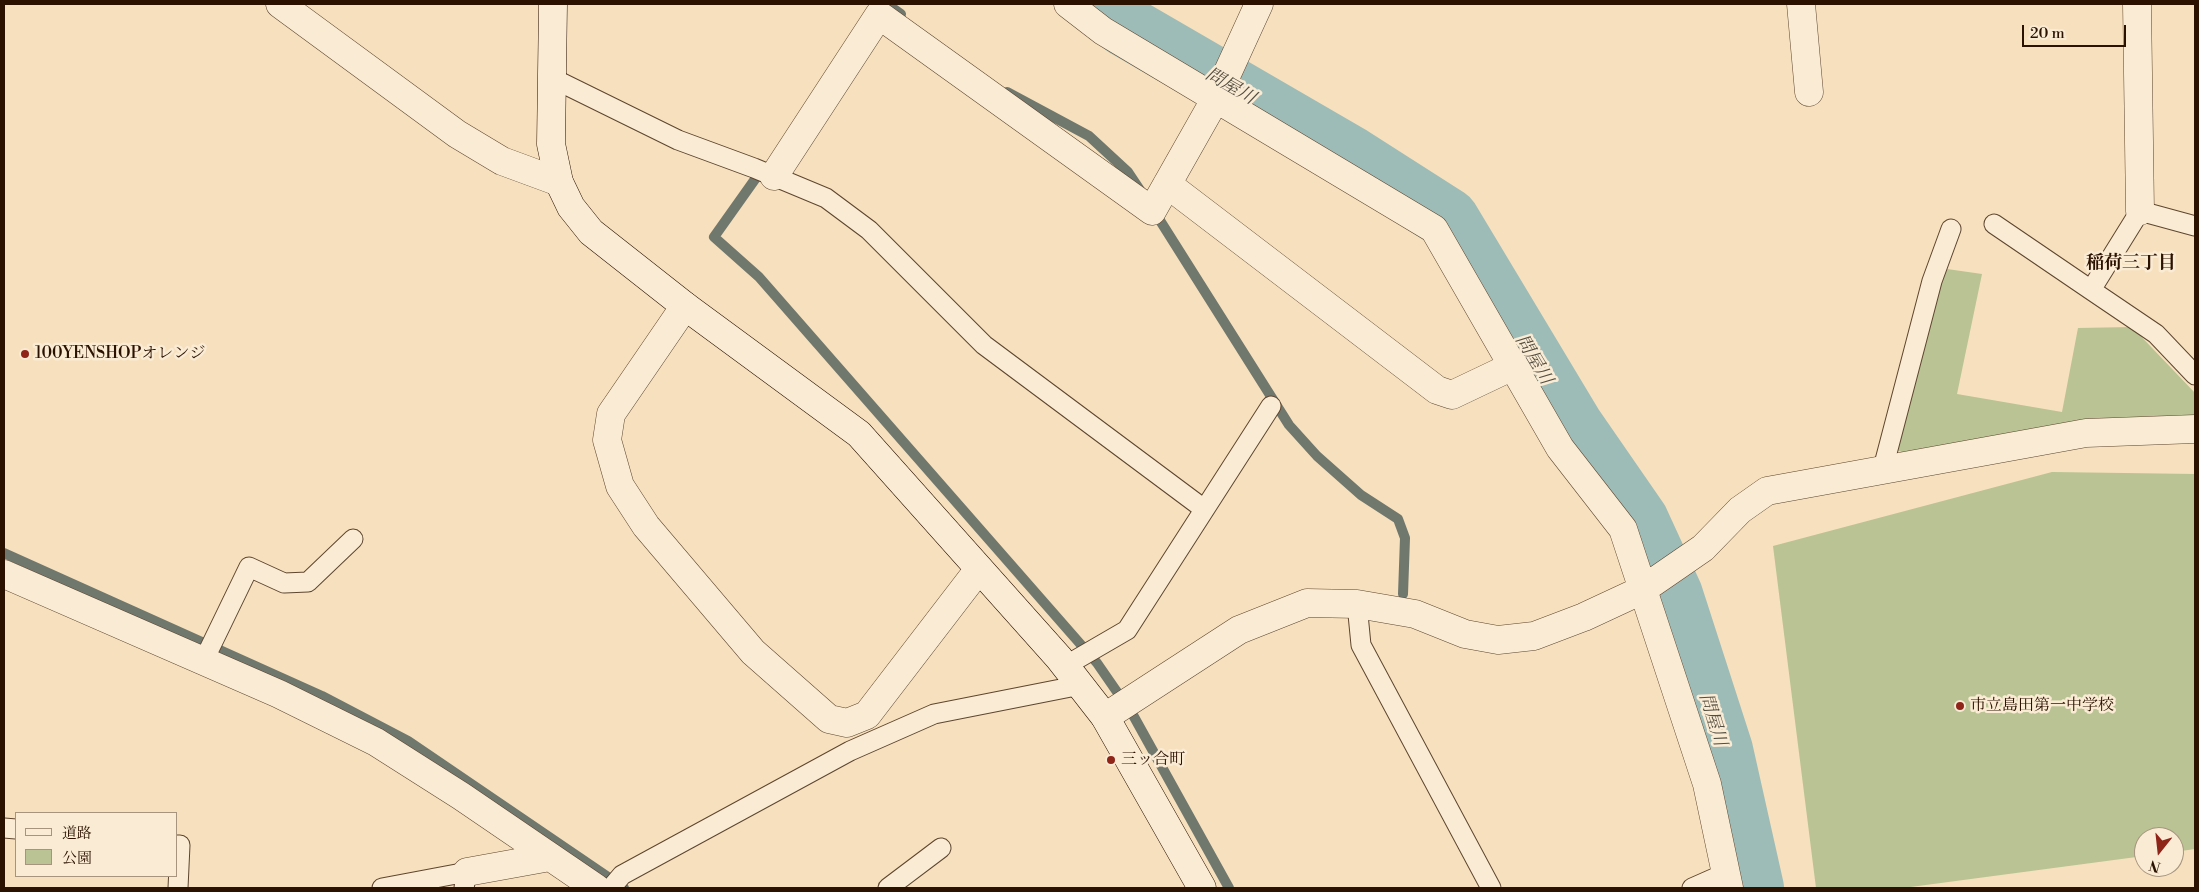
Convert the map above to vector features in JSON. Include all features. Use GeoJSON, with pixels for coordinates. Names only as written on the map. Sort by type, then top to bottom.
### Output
{"type":"FeatureCollection","features":[{"type":"Feature","properties":{"kind":"street"},"geometry":{"type":"LineString","coordinates":[[280,4],[457,134],[502,161],[560,182]]}},
{"type":"Feature","properties":{"kind":"street"},"geometry":{"type":"LineString","coordinates":[[552,4],[551,144],[560,182],[571,208],[591,232],[685,306],[859,434],[1073,676],[1105,717],[1202,888]]}},
{"type":"Feature","properties":{"kind":"street"},"geometry":{"type":"LineString","coordinates":[[1068,4],[1103,31],[1434,229],[1560,448],[1623,529],[1706,784],[1727,881]]}},
{"type":"Feature","properties":{"kind":"street"},"geometry":{"type":"LineString","coordinates":[[774,176],[879,15],[1152,211],[1216,98],[1259,4]]}},
{"type":"Feature","properties":{"kind":"street"},"geometry":{"type":"LineString","coordinates":[[1801,4],[1809,92]]}},
{"type":"Feature","properties":{"kind":"street"},"geometry":{"type":"LineString","coordinates":[[2137,4],[2140,211]]}},
{"type":"Feature","properties":{"kind":"street"},"geometry":{"type":"LineString","coordinates":[[1167,184],[1437,390],[1452,395],[1513,366]]}},
{"type":"Feature","properties":{"kind":"street"},"geometry":{"type":"LineString","coordinates":[[685,306],[611,414],[607,440],[620,486],[646,526],[753,652],[829,719],[847,723],[867,715],[979,569]]}},
{"type":"Feature","properties":{"kind":"street"},"geometry":{"type":"LineString","coordinates":[[1105,717],[1239,630],[1307,603],[1357,604],[1415,614],[1465,634],[1498,640],[1534,636],[1584,618],[1642,590],[1703,548],[1740,510],[1766,491],[1882,472],[2086,433],[2195,429]]}},
{"type":"Feature","properties":{"kind":"street"},"geometry":{"type":"LineString","coordinates":[[4,574],[204,660],[279,694],[376,742],[461,796],[596,888]]}},
{"type":"Feature","properties":{"kind":"street"},"geometry":{"type":"LineString","coordinates":[[466,880],[550,857]]}},
{"type":"Feature","properties":{"kind":"lane"},"geometry":{"type":"LineString","coordinates":[[552,78],[678,140],[774,176],[826,198],[869,230],[984,345],[1204,509]]}},
{"type":"Feature","properties":{"kind":"lane"},"geometry":{"type":"LineString","coordinates":[[2091,290],[2140,211],[2195,226]]}},
{"type":"Feature","properties":{"kind":"lane"},"geometry":{"type":"LineString","coordinates":[[1994,224],[2156,334],[2195,375]]}},
{"type":"Feature","properties":{"kind":"lane"},"geometry":{"type":"LineString","coordinates":[[1882,472],[1932,281],[1951,229]]}},
{"type":"Feature","properties":{"kind":"lane"},"geometry":{"type":"LineString","coordinates":[[611,888],[622,875],[850,751],[934,714],[1073,676],[1127,630],[1271,406]]}},
{"type":"Feature","properties":{"kind":"lane"},"geometry":{"type":"LineString","coordinates":[[204,660],[249,566],[284,583],[308,582],[353,538]]}},
{"type":"Feature","properties":{"kind":"lane"},"geometry":{"type":"LineString","coordinates":[[1357,604],[1361,645],[1491,888]]}},
{"type":"Feature","properties":{"kind":"lane"},"geometry":{"type":"LineString","coordinates":[[178,845],[180,845],[178,888]]}},
{"type":"Feature","properties":{"kind":"lane"},"geometry":{"type":"LineString","coordinates":[[888,888],[941,848]]}},
{"type":"Feature","properties":{"kind":"lane"},"geometry":{"type":"LineString","coordinates":[[382,888],[466,880]]}},
{"type":"Feature","properties":{"kind":"lane"},"geometry":{"type":"LineString","coordinates":[[1692,888],[1727,881]]}},
{"type":"Feature","properties":{"kind":"green space"},"geometry":{"type":"Polygon","coordinates":[[[1940,268],[1982,274],[1957,394],[2062,412],[2078,328],[2132,327],[2195,393],[2195,420],[1909,455],[1894,449],[1940,268]]]}},
{"type":"Feature","properties":{"kind":"green space","name":"市立島田第一中学校"},"geometry":{"type":"Polygon","coordinates":[[[2052,472],[2195,474],[2195,849],[2184,851],[2184,827],[2134,827],[2134,857],[1903,888],[1816,888],[1773,546],[2052,472]]]}},
{"type":"Feature","properties":{"kind":"waterway"},"geometry":{"type":"LineString","coordinates":[[887,4],[901,14]]}},
{"type":"Feature","properties":{"kind":"waterway","name":"問屋川"},"geometry":{"type":"LineString","coordinates":[[1096,4],[1127,27],[1351,157],[1448,219],[1573,427],[1638,521],[1672,595],[1722,750],[1753,888]]}},
{"type":"Feature","properties":{"kind":"waterway"},"geometry":{"type":"LineString","coordinates":[[1007,92],[1089,136],[1128,172],[1142,193]]}},
{"type":"Feature","properties":{"kind":"waterway"},"geometry":{"type":"LineString","coordinates":[[763,168],[714,237],[759,277],[1097,663],[1133,715],[1229,888]]}},
{"type":"Feature","properties":{"kind":"waterway"},"geometry":{"type":"LineString","coordinates":[[1154,211],[1289,425],[1317,456],[1361,495],[1398,519],[1405,538],[1403,594]]}},
{"type":"Feature","properties":{"kind":"waterway"},"geometry":{"type":"LineString","coordinates":[[4,553],[322,696],[408,741],[624,888]]}},
{"type":"Feature","properties":{"kind":"place","name":"100YENSHOPオレンジ"},"geometry":{"type":"Point","coordinates":[25,354]}},
{"type":"Feature","properties":{"kind":"place","name":"市立島田第一中学校"},"geometry":{"type":"Point","coordinates":[1960,706]}},
{"type":"Feature","properties":{"kind":"place","name":"三ッ合町"},"geometry":{"type":"Point","coordinates":[1111,760]}},
{"type":"Feature","properties":{"kind":"district","name":"稲荷三丁目"},"geometry":{"type":"Point","coordinates":[2131,264]}}]}
